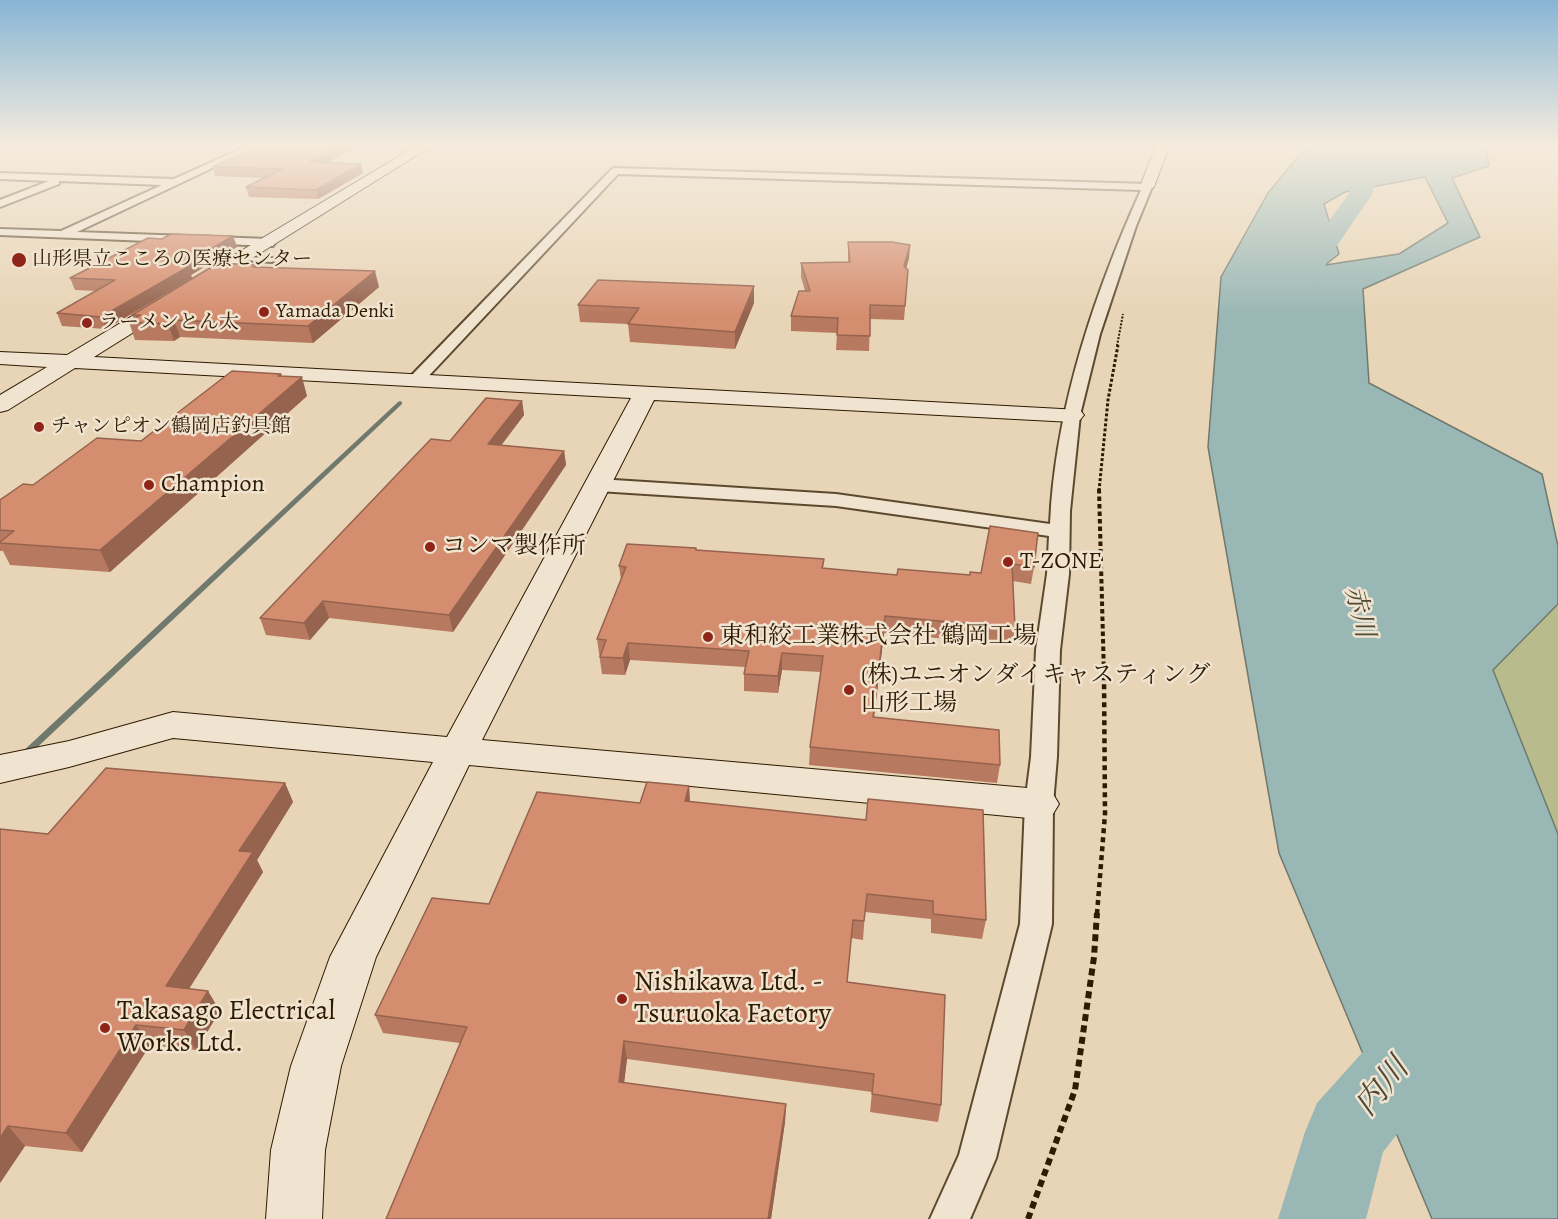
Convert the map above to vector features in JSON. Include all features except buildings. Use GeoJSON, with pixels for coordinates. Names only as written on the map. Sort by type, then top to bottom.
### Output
{"type":"FeatureCollection","features":[{"type":"Feature","properties":{"kind":"street"},"geometry":{"type":"LineString","coordinates":[[61,235],[133,202]]}},
{"type":"Feature","properties":{"kind":"street"},"geometry":{"type":"LineString","coordinates":[[0,405],[243,258],[271,251],[344,202]]}},
{"type":"Feature","properties":{"kind":"street"},"geometry":{"type":"LineString","coordinates":[[417,379],[586,202]]}},
{"type":"Feature","properties":{"kind":"street"},"geometry":{"type":"LineString","coordinates":[[950,1219],[977,1158],[1036,924],[1039,804],[1044,758],[1048,650],[1058,574],[1059,531],[1072,415],[1093,334],[1113,273],[1141,202]]}},
{"type":"Feature","properties":{"kind":"street"},"geometry":{"type":"LineString","coordinates":[[0,232],[271,251]]}},
{"type":"Feature","properties":{"kind":"street"},"geometry":{"type":"LineString","coordinates":[[0,358],[1072,415]]}},
{"type":"Feature","properties":{"kind":"street"},"geometry":{"type":"LineString","coordinates":[[294,1219],[298,1150],[316,1066],[353,957],[646,392]]}},
{"type":"Feature","properties":{"kind":"street"},"geometry":{"type":"LineString","coordinates":[[598,485],[836,500],[1059,531]]}},
{"type":"Feature","properties":{"kind":"street"},"geometry":{"type":"LineString","coordinates":[[0,769],[69,754],[173,725],[1039,804]]}},
{"type":"Feature","properties":{"kind":"path"},"geometry":{"type":"LineString","coordinates":[[1028,1219],[1075,1090],[1094,957],[1105,814],[1099,479],[1108,400],[1124,309]]}},
{"type":"Feature","properties":{"kind":"green space"},"geometry":{"type":"Polygon","coordinates":[[[1558,604],[1558,834],[1493,670],[1558,604]]]}},
{"type":"Feature","properties":{"kind":"water"},"geometry":{"type":"Polygon","coordinates":[[[1263,202],[1328,202],[1324,204],[1339,254],[1325,265],[1399,254],[1448,223],[1437,202],[1463,202],[1480,237],[1363,289],[1369,383],[1542,474],[1558,546],[1558,604],[1493,670],[1558,834],[1558,1219],[1432,1219],[1279,853],[1208,447],[1221,277],[1263,202]]]}},
{"type":"Feature","properties":{"kind":"waterway","name":"赤川"},"geometry":{"type":"LineString","coordinates":[[1298,291],[1321,250],[1355,202]]}},
{"type":"Feature","properties":{"kind":"waterway"},"geometry":{"type":"LineString","coordinates":[[24,755],[400,403]]}},
{"type":"Feature","properties":{"kind":"waterway","name":"内川"},"geometry":{"type":"LineString","coordinates":[[1322,1219],[1346,1132],[1424,1040]]}},
{"type":"Feature","properties":{"kind":"place","name":"山形県立こころの医療センター"},"geometry":{"type":"Point","coordinates":[19,260]}},
{"type":"Feature","properties":{"kind":"place","name":"Yamada Denki"},"geometry":{"type":"Point","coordinates":[264,312]}},
{"type":"Feature","properties":{"kind":"place","name":"ラーメンとん太"},"geometry":{"type":"Point","coordinates":[87,323]}},
{"type":"Feature","properties":{"kind":"place","name":"チャンピオン鶴岡店釣具館"},"geometry":{"type":"Point","coordinates":[39,427]}},
{"type":"Feature","properties":{"kind":"place","name":"Champion"},"geometry":{"type":"Point","coordinates":[149,485]}},
{"type":"Feature","properties":{"kind":"place","name":"コンマ製作所"},"geometry":{"type":"Point","coordinates":[430,547]}},
{"type":"Feature","properties":{"kind":"place","name":"T-ZONE"},"geometry":{"type":"Point","coordinates":[1008,562]}},
{"type":"Feature","properties":{"kind":"place","name":"東和絞工業株式会社 鶴岡工場"},"geometry":{"type":"Point","coordinates":[708,637]}},
{"type":"Feature","properties":{"kind":"place","name":"(株)ユニオンダイキャスティング 山形工場"},"geometry":{"type":"Point","coordinates":[849,690]}},
{"type":"Feature","properties":{"kind":"place","name":"Nishikawa Ltd. - Tsuruoka Factory"},"geometry":{"type":"Point","coordinates":[622,999]}},
{"type":"Feature","properties":{"kind":"place","name":"Takasago Electrical Works Ltd."},"geometry":{"type":"Point","coordinates":[105,1028]}}]}
